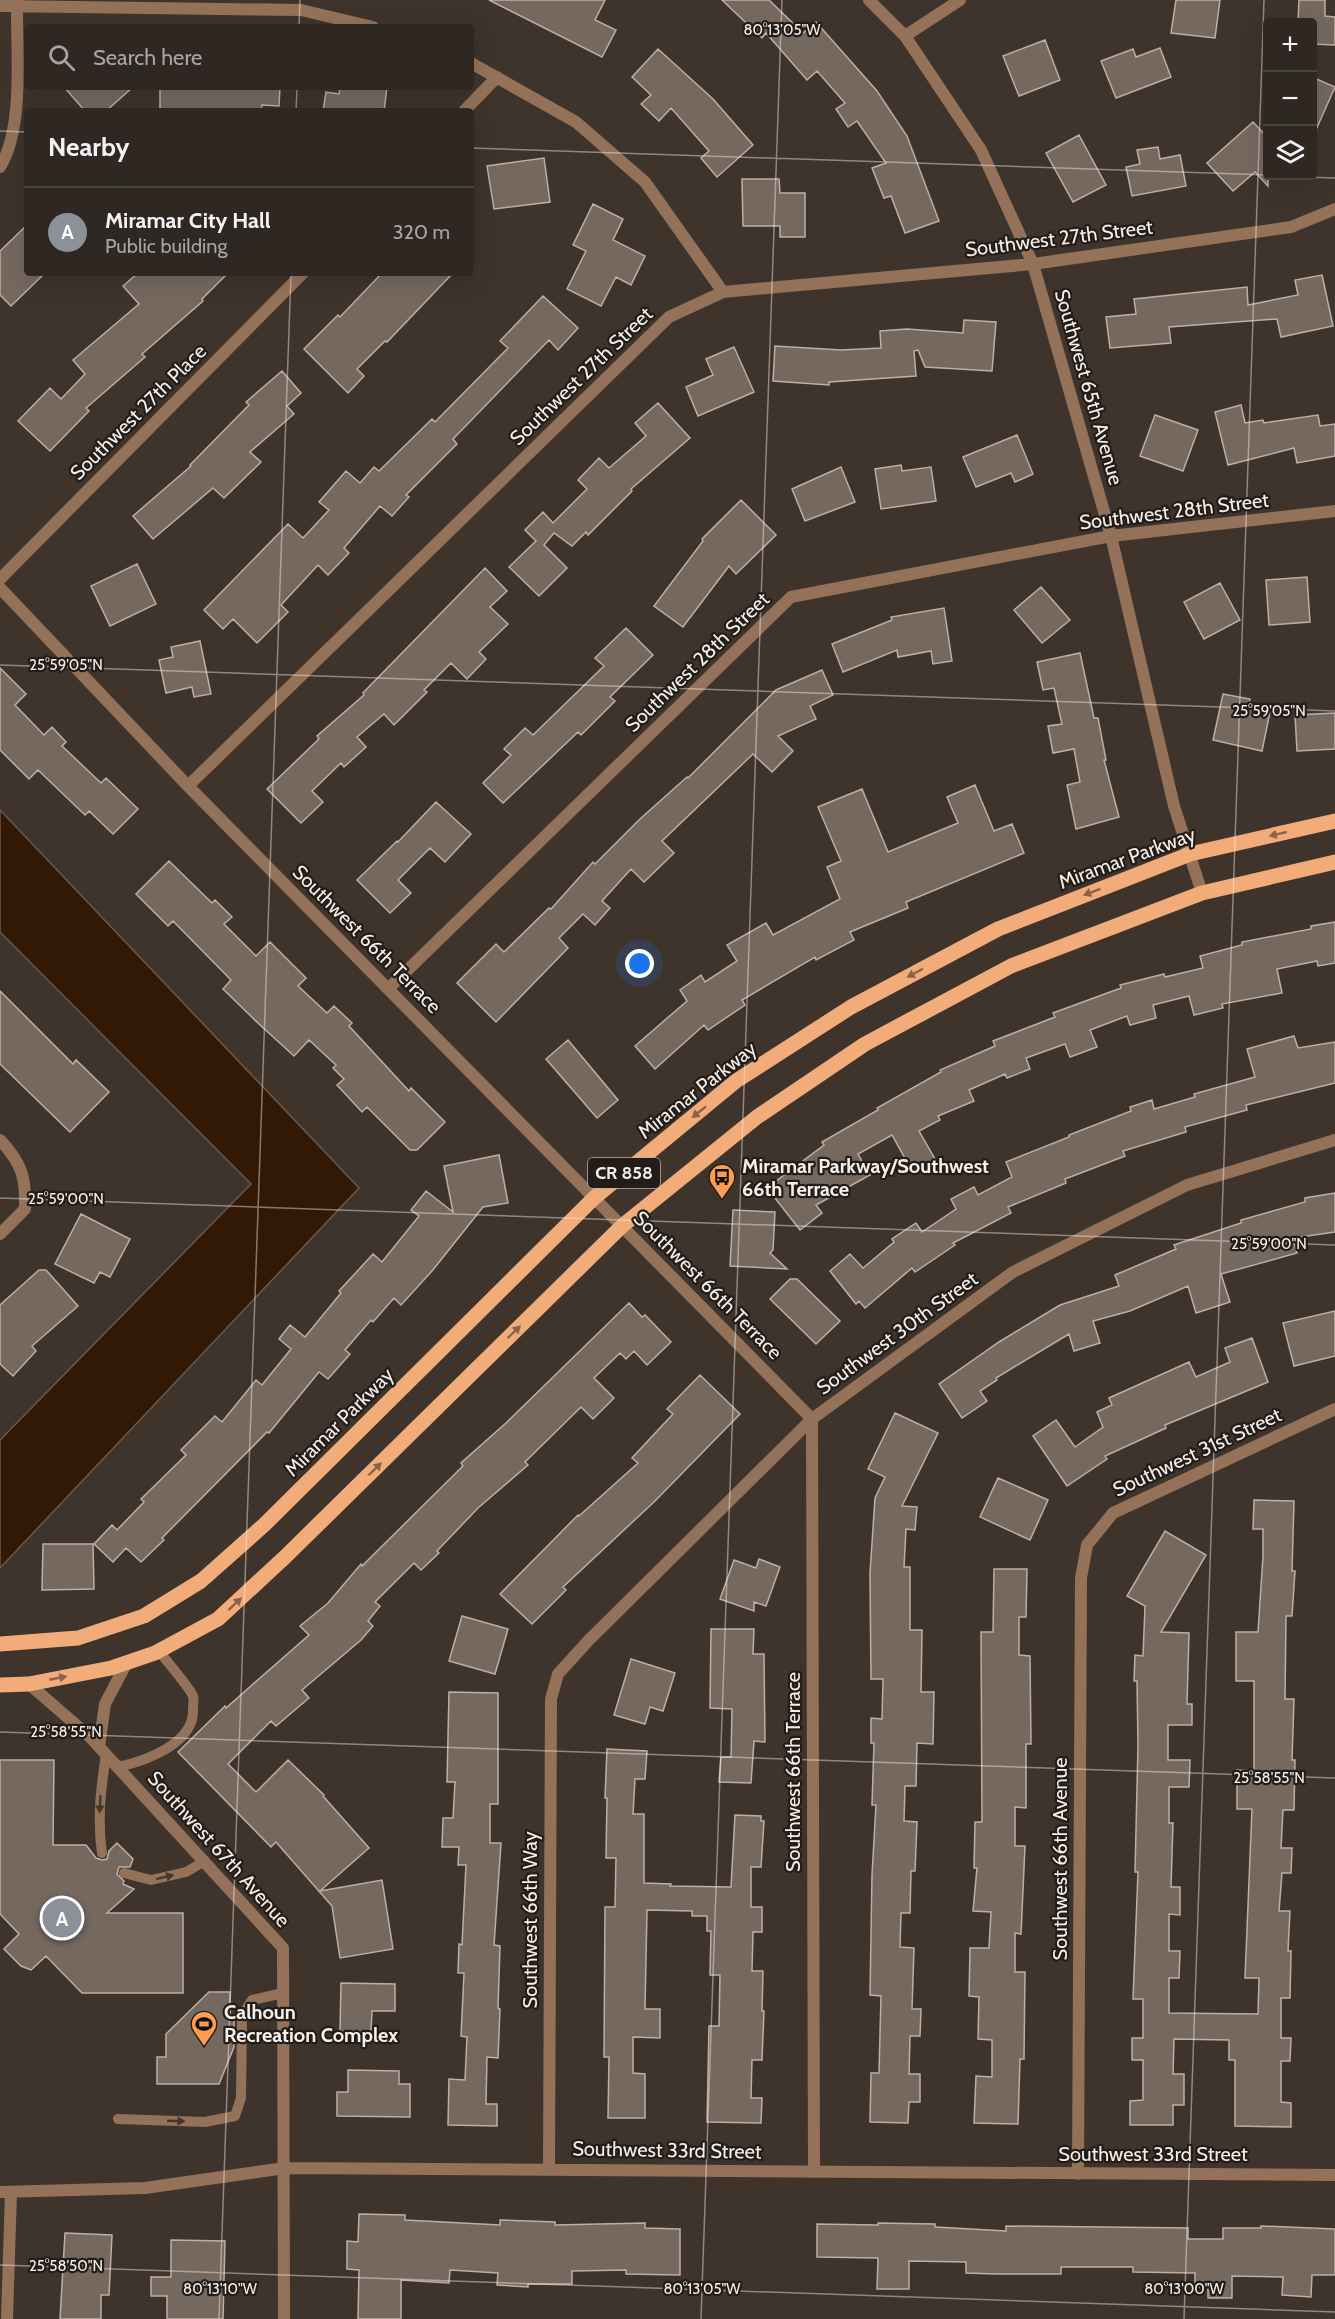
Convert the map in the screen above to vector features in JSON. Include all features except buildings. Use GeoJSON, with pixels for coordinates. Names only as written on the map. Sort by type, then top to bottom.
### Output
{"type":"FeatureCollection","features":[{"type":"Feature","properties":{"kind":"main road","name":"Miramar Parkway"},"geometry":{"type":"LineString","coordinates":[[0,1644],[78,1638],[144,1616],[201,1581],[264,1525],[594,1198],[736,1081],[851,1007],[998,929],[1190,855],[1335,821]]}},
{"type":"Feature","properties":{"kind":"main road","name":"CR 858"},"geometry":{"type":"LineString","coordinates":[[0,1685],[29,1684],[126,1664],[159,1651],[218,1619],[285,1557],[622,1226],[757,1117],[865,1044],[1011,966],[1202,893],[1335,862]]}},
{"type":"Feature","properties":{"kind":"street","name":"Southwest 65th Avenue"},"geometry":{"type":"LineString","coordinates":[[869,0],[905,36],[981,150],[1033,264],[1111,536],[1174,806],[1202,893]]}},
{"type":"Feature","properties":{"kind":"street"},"geometry":{"type":"LineString","coordinates":[[905,36],[960,0]]}},
{"type":"Feature","properties":{"kind":"street"},"geometry":{"type":"LineString","coordinates":[[0,168],[5,160],[16,115],[17,3]]}},
{"type":"Feature","properties":{"kind":"street"},"geometry":{"type":"LineString","coordinates":[[0,6],[17,3],[301,10],[360,24]]}},
{"type":"Feature","properties":{"kind":"street"},"geometry":{"type":"LineString","coordinates":[[474,65],[576,122],[645,182],[723,292]]}},
{"type":"Feature","properties":{"kind":"street"},"geometry":{"type":"LineString","coordinates":[[467,108],[497,77]]}},
{"type":"Feature","properties":{"kind":"street","name":"Southwest 27th Street"},"geometry":{"type":"LineString","coordinates":[[188,786],[669,316],[723,292],[1033,264],[1291,227],[1335,208]]}},
{"type":"Feature","properties":{"kind":"street","name":"Southwest 27th Place"},"geometry":{"type":"LineString","coordinates":[[0,579],[300,276]]}},
{"type":"Feature","properties":{"kind":"street","name":"Southwest 28th Street"},"geometry":{"type":"LineString","coordinates":[[389,988],[791,597],[1111,536],[1335,511]]}},
{"type":"Feature","properties":{"kind":"street","name":"Southwest 66th Terrace"},"geometry":{"type":"LineString","coordinates":[[0,588],[188,786],[812,1419],[814,2172]]}},
{"type":"Feature","properties":{"kind":"street"},"geometry":{"type":"LineString","coordinates":[[0,1140],[15,1156],[26,1184],[25,1209],[0,1234]]}},
{"type":"Feature","properties":{"kind":"street","name":"Southwest 30th Street"},"geometry":{"type":"LineString","coordinates":[[558,1674],[588,1641],[812,1419],[1013,1272],[1187,1185],[1335,1140]]}},
{"type":"Feature","properties":{"kind":"street","name":"Southwest 31st Street"},"geometry":{"type":"LineString","coordinates":[[1087,1545],[1113,1513],[1335,1409]]}},
{"type":"Feature","properties":{"kind":"street","name":"Southwest 66th Avenue"},"geometry":{"type":"LineString","coordinates":[[1078,2174],[1081,1578],[1087,1545]]}},
{"type":"Feature","properties":{"kind":"street"},"geometry":{"type":"LineString","coordinates":[[103,1750],[105,1704],[126,1664]]}},
{"type":"Feature","properties":{"kind":"street","name":"Southwest 66th Way"},"geometry":{"type":"LineString","coordinates":[[549,2168],[551,1699],[558,1674]]}},
{"type":"Feature","properties":{"kind":"street","name":"Southwest 67th Avenue"},"geometry":{"type":"LineString","coordinates":[[29,1684],[103,1750],[283,1948],[284,2319]]}},
{"type":"Feature","properties":{"kind":"street","name":"Southwest 33rd Street"},"geometry":{"type":"LineString","coordinates":[[5,2192],[145,2188],[285,2168],[1335,2175]]}},
{"type":"Feature","properties":{"kind":"street"},"geometry":{"type":"LineString","coordinates":[[5,2192],[7,2319]]}},
{"type":"Feature","properties":{"kind":"lane"},"geometry":{"type":"LineString","coordinates":[[118,1767],[141,1762],[157,1755],[179,1739],[194,1719],[193,1697],[159,1651]]}},
{"type":"Feature","properties":{"kind":"lane"},"geometry":{"type":"LineString","coordinates":[[102,1853],[98,1828],[103,1750]]}},
{"type":"Feature","properties":{"kind":"lane"},"geometry":{"type":"LineString","coordinates":[[124,1873],[151,1880],[186,1872],[205,1862]]}},
{"type":"Feature","properties":{"kind":"lane"},"geometry":{"type":"LineString","coordinates":[[118,2119],[205,2122],[235,2116],[241,2098],[242,2016],[252,2000],[284,1992]]}},
{"type":"Feature","properties":{"kind":"shaded area"},"geometry":{"type":"Polygon","coordinates":[[[0,810],[359,1188],[0,1568],[0,1440],[251,1184],[0,932],[0,810]]]}},
{"type":"Feature","properties":{"kind":"place","name":"Miramar Parkway/Southwest 66th Terrace"},"geometry":{"type":"Point","coordinates":[722,1200]}},
{"type":"Feature","properties":{"kind":"place","name":"Miramar City Hall"},"geometry":{"type":"Point","coordinates":[62,1918]}},
{"type":"Feature","properties":{"kind":"place","name":"Calhoun Recreation Complex"},"geometry":{"type":"Point","coordinates":[204,2047]}}]}
